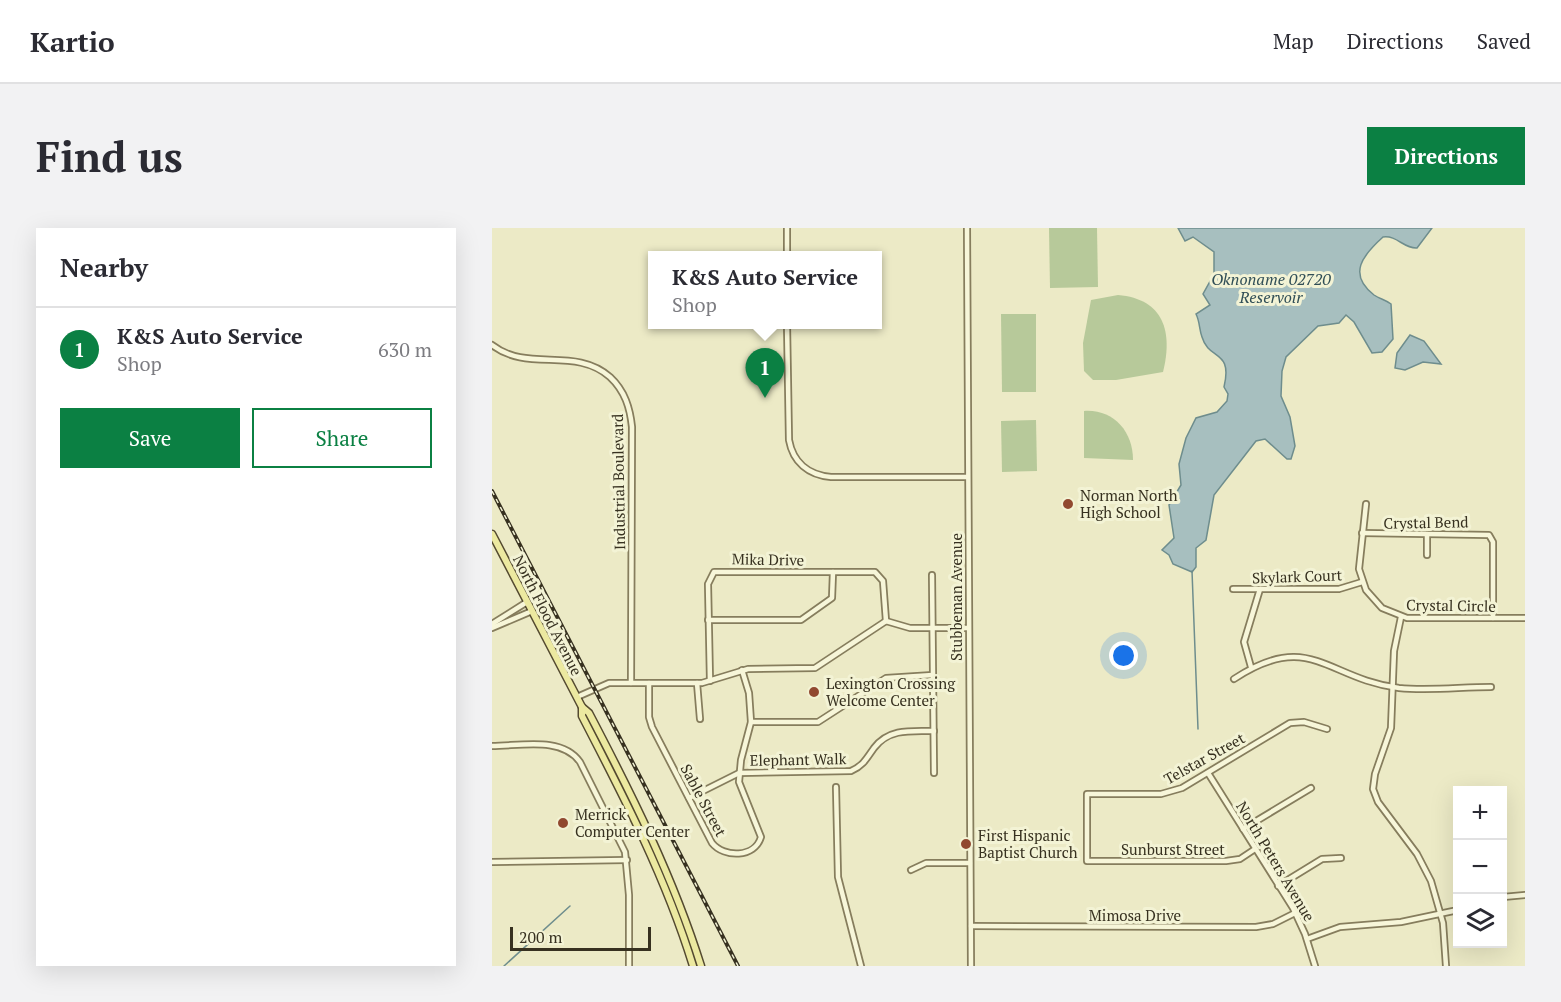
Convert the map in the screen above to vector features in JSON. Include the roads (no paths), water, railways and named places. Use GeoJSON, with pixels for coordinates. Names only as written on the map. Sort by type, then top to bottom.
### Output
{"type":"FeatureCollection","features":[{"type":"Feature","properties":{"kind":"main road","name":"North Flood Avenue"},"geometry":{"type":"LineString","coordinates":[[492,534],[577,697],[582,707],[582,716],[630,807],[669,895],[693,966]]}},
{"type":"Feature","properties":{"kind":"main road","name":"North Flood Avenue"},"geometry":{"type":"LineString","coordinates":[[582,707],[590,713],[651,835],[676,893],[701,966]]}},
{"type":"Feature","properties":{"kind":"street"},"geometry":{"type":"LineString","coordinates":[[787,228],[787,251]]}},
{"type":"Feature","properties":{"kind":"street","name":"Stubbeman Avenue"},"geometry":{"type":"LineString","coordinates":[[967,228],[971,966]]}},
{"type":"Feature","properties":{"kind":"street"},"geometry":{"type":"LineString","coordinates":[[788,329],[789,440],[792,452],[804,468],[813,474],[831,477],[967,477]]}},
{"type":"Feature","properties":{"kind":"street","name":"Industrial Boulevard"},"geometry":{"type":"LineString","coordinates":[[492,345],[516,357],[571,359],[588,363],[611,377],[626,398],[632,433],[632,683]]}},
{"type":"Feature","properties":{"kind":"street"},"geometry":{"type":"LineString","coordinates":[[1362,582],[1358,561],[1366,504]]}},
{"type":"Feature","properties":{"kind":"street","name":"Crystal Bend"},"geometry":{"type":"LineString","coordinates":[[1362,534],[1489,535],[1493,542],[1493,618]]}},
{"type":"Feature","properties":{"kind":"street"},"geometry":{"type":"LineString","coordinates":[[1427,534],[1427,555]]}},
{"type":"Feature","properties":{"kind":"street","name":"Mika Drive"},"geometry":{"type":"LineString","coordinates":[[708,620],[708,580],[711,573],[717,571],[872,572],[880,575],[886,621]]}},
{"type":"Feature","properties":{"kind":"street"},"geometry":{"type":"LineString","coordinates":[[710,681],[708,620],[801,620],[832,598],[833,572]]}},
{"type":"Feature","properties":{"kind":"street"},"geometry":{"type":"LineString","coordinates":[[932,575],[934,773]]}},
{"type":"Feature","properties":{"kind":"street","name":"Skylark Court"},"geometry":{"type":"LineString","coordinates":[[1233,589],[1339,589],[1362,582]]}},
{"type":"Feature","properties":{"kind":"street","name":"Crystal Circle"},"geometry":{"type":"LineString","coordinates":[[1362,582],[1375,602],[1401,617],[1525,618]]}},
{"type":"Feature","properties":{"kind":"street"},"geometry":{"type":"LineString","coordinates":[[1251,667],[1244,642],[1260,589]]}},
{"type":"Feature","properties":{"kind":"street"},"geometry":{"type":"LineString","coordinates":[[492,626],[527,602]]}},
{"type":"Feature","properties":{"kind":"street"},"geometry":{"type":"LineString","coordinates":[[492,626],[532,610]]}},
{"type":"Feature","properties":{"kind":"street"},"geometry":{"type":"LineString","coordinates":[[1401,617],[1394,651],[1392,728],[1373,780],[1374,793],[1422,862],[1441,914],[1446,966]]}},
{"type":"Feature","properties":{"kind":"street"},"geometry":{"type":"LineString","coordinates":[[577,697],[604,684],[697,683],[742,670],[815,668],[886,621],[904,627],[968,627]]}},
{"type":"Feature","properties":{"kind":"street"},"geometry":{"type":"LineString","coordinates":[[1234,679],[1251,667],[1281,657],[1302,657],[1394,686],[1491,687]]}},
{"type":"Feature","properties":{"kind":"street","name":"Sable Street"},"geometry":{"type":"LineString","coordinates":[[649,683],[649,717],[652,727],[717,849],[728,853],[749,852],[759,844],[761,833],[740,788],[739,773],[751,722],[749,693],[742,670]]}},
{"type":"Feature","properties":{"kind":"street"},"geometry":{"type":"LineString","coordinates":[[751,722],[818,722],[886,678],[933,675]]}},
{"type":"Feature","properties":{"kind":"street"},"geometry":{"type":"LineString","coordinates":[[697,683],[700,719]]}},
{"type":"Feature","properties":{"kind":"street","name":"Telstar Street"},"geometry":{"type":"LineString","coordinates":[[1087,861],[1087,794],[1166,794],[1290,723],[1304,722],[1327,729]]}},
{"type":"Feature","properties":{"kind":"street","name":"Elephant Walk"},"geometry":{"type":"LineString","coordinates":[[689,798],[739,773],[846,772],[860,767],[890,734],[902,731],[934,731]]}},
{"type":"Feature","properties":{"kind":"street"},"geometry":{"type":"LineString","coordinates":[[492,746],[553,745],[574,754],[614,826],[627,860],[629,966]]}},
{"type":"Feature","properties":{"kind":"street","name":"North Peters Avenue"},"geometry":{"type":"LineString","coordinates":[[1208,772],[1295,913],[1307,939],[1315,966]]}},
{"type":"Feature","properties":{"kind":"street"},"geometry":{"type":"LineString","coordinates":[[836,787],[838,877],[861,966]]}},
{"type":"Feature","properties":{"kind":"street"},"geometry":{"type":"LineString","coordinates":[[1243,829],[1311,788]]}},
{"type":"Feature","properties":{"kind":"street","name":"Sunburst Street"},"geometry":{"type":"LineString","coordinates":[[1087,861],[1226,861],[1240,858],[1256,849]]}},
{"type":"Feature","properties":{"kind":"street"},"geometry":{"type":"LineString","coordinates":[[1278,886],[1322,859],[1341,858]]}},
{"type":"Feature","properties":{"kind":"street"},"geometry":{"type":"LineString","coordinates":[[492,862],[627,860]]}},
{"type":"Feature","properties":{"kind":"street"},"geometry":{"type":"LineString","coordinates":[[911,870],[926,863],[970,863]]}},
{"type":"Feature","properties":{"kind":"street"},"geometry":{"type":"LineString","coordinates":[[1507,897],[1525,895]]}},
{"type":"Feature","properties":{"kind":"street"},"geometry":{"type":"LineString","coordinates":[[1307,939],[1345,926],[1391,923],[1453,911]]}},
{"type":"Feature","properties":{"kind":"street","name":"Mimosa Drive"},"geometry":{"type":"LineString","coordinates":[[971,926],[1256,927],[1273,924],[1295,913]]}},
{"type":"Feature","properties":{"kind":"water","name":"Oknoname 02720 Reservoir"},"geometry":{"type":"Polygon","coordinates":[[[1178,228],[1432,228],[1417,248],[1412,248],[1392,238],[1383,237],[1369,251],[1361,265],[1361,280],[1366,287],[1374,295],[1391,304],[1393,339],[1382,352],[1372,353],[1354,322],[1346,315],[1339,323],[1318,326],[1286,357],[1282,371],[1281,396],[1290,417],[1295,446],[1291,459],[1287,459],[1265,439],[1256,441],[1214,495],[1206,540],[1196,548],[1196,567],[1192,572],[1173,564],[1169,555],[1162,550],[1174,538],[1169,505],[1181,485],[1179,464],[1186,438],[1196,418],[1217,412],[1227,401],[1228,394],[1224,387],[1226,375],[1223,361],[1205,344],[1196,314],[1210,305],[1203,294],[1214,274],[1214,252],[1193,237],[1185,241],[1178,228]]]}},
{"type":"Feature","properties":{"kind":"water"},"geometry":{"type":"Polygon","coordinates":[[[1410,335],[1424,341],[1441,364],[1423,362],[1405,370],[1395,368],[1397,353],[1410,335]]]}},
{"type":"Feature","properties":{"kind":"waterway"},"geometry":{"type":"LineString","coordinates":[[1192,571],[1198,729]]}},
{"type":"Feature","properties":{"kind":"waterway"},"geometry":{"type":"LineString","coordinates":[[504,966],[570,906]]}},
{"type":"Feature","properties":{"kind":"railway"},"geometry":{"type":"LineString","coordinates":[[492,491],[738,966]]}},
{"type":"Feature","properties":{"kind":"place","name":"K&S Auto Service"},"geometry":{"type":"Point","coordinates":[765,398]}},
{"type":"Feature","properties":{"kind":"place","name":"Norman North High School"},"geometry":{"type":"Point","coordinates":[1068,504]}},
{"type":"Feature","properties":{"kind":"place","name":"Lexington Crossing Welcome Center"},"geometry":{"type":"Point","coordinates":[814,692]}},
{"type":"Feature","properties":{"kind":"place","name":"Merrick Computer Center"},"geometry":{"type":"Point","coordinates":[563,823]}},
{"type":"Feature","properties":{"kind":"place","name":"First Hispanic Baptist Church"},"geometry":{"type":"Point","coordinates":[966,844]}}]}
